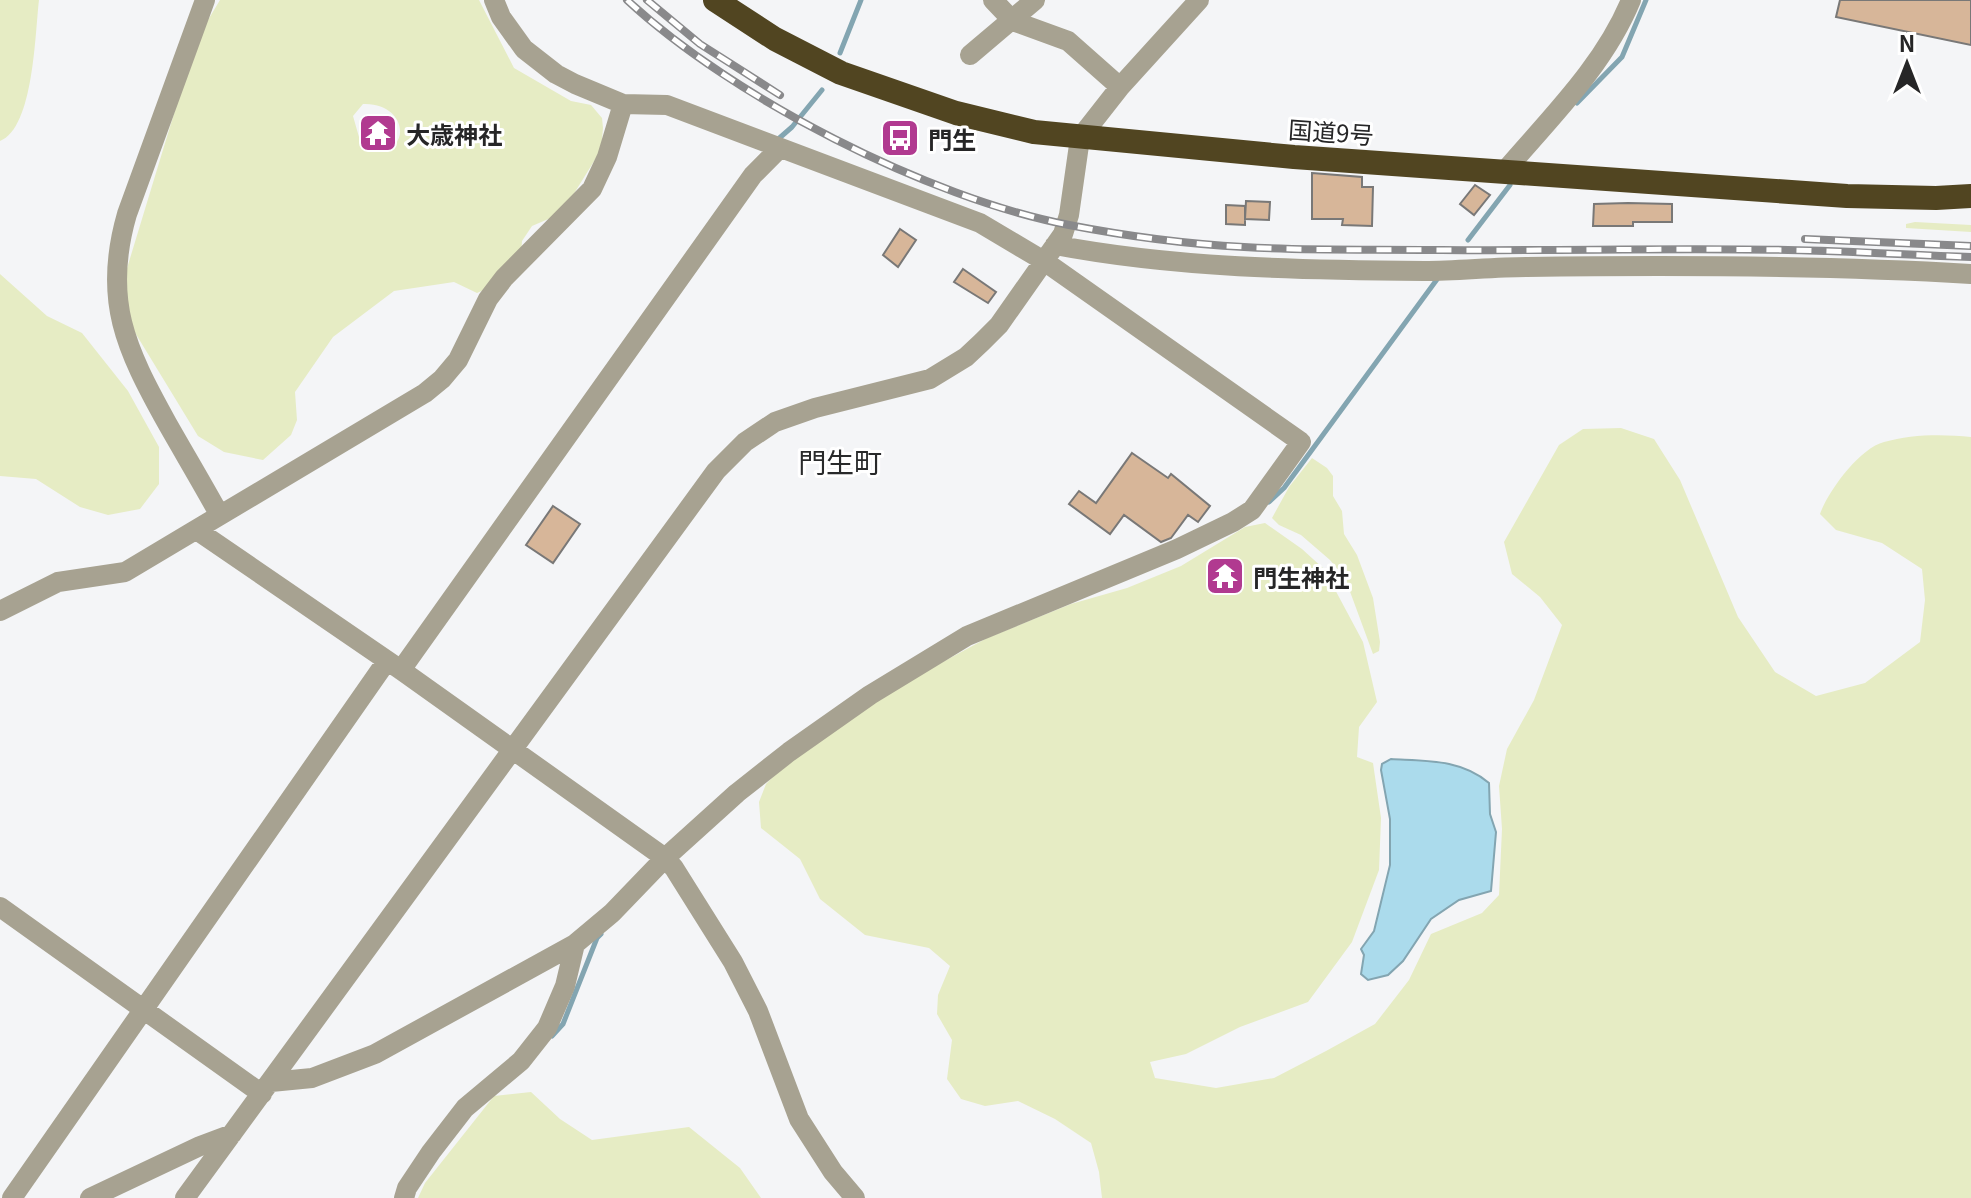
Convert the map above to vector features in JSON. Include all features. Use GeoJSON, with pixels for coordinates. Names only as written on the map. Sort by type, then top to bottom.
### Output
{"type":"FeatureCollection","features":[{"type":"Feature","properties":{"kind":"highway","name":"国道9号"},"geometry":{"type":"LineString","coordinates":[[715,0],[811,59],[882,89],[990,123],[1034,132],[1504,172],[1847,196],[1971,196]]}},
{"type":"Feature","properties":{"kind":"street"},"geometry":{"type":"LineString","coordinates":[[205,0],[127,214],[120,236],[116,277],[123,328],[133,360],[219,514]]}},
{"type":"Feature","properties":{"kind":"street"},"geometry":{"type":"LineString","coordinates":[[0,907],[143,1009],[267,1088],[312,1078],[375,1054],[575,944],[669,863],[789,752],[927,659],[967,636],[1177,549],[1252,510],[1301,442],[1049,253],[960,214],[667,105],[623,104],[575,84],[537,60],[514,36],[494,0]]}},
{"type":"Feature","properties":{"kind":"street"},"geometry":{"type":"LineString","coordinates":[[993,0],[1013,21],[1068,41],[1120,87]]}},
{"type":"Feature","properties":{"kind":"street"},"geometry":{"type":"LineString","coordinates":[[970,55],[1035,0]]}},
{"type":"Feature","properties":{"kind":"street"},"geometry":{"type":"LineString","coordinates":[[185,1198],[702,488],[730,455],[760,431],[790,416],[907,387],[948,369],[966,357],[999,325],[1063,234],[1069,215],[1080,138],[1120,87],[1199,0]]}},
{"type":"Feature","properties":{"kind":"street"},"geometry":{"type":"LineString","coordinates":[[1504,172],[1597,62],[1619,28],[1631,0]]}},
{"type":"Feature","properties":{"kind":"street"},"geometry":{"type":"LineString","coordinates":[[0,611],[58,582],[125,572],[425,393],[458,360],[496,288],[592,189],[607,157],[623,104]]}},
{"type":"Feature","properties":{"kind":"street"},"geometry":{"type":"LineString","coordinates":[[12,1198],[143,1009],[772,145]]}},
{"type":"Feature","properties":{"kind":"street"},"geometry":{"type":"LineString","coordinates":[[1049,253],[1104,253],[1282,267],[1428,271],[1615,266],[1898,269],[1971,274]]}},
{"type":"Feature","properties":{"kind":"street"},"geometry":{"type":"LineString","coordinates":[[198,531],[394,666],[669,863],[733,962],[758,1011],[799,1119],[833,1172],[855,1198]]}},
{"type":"Feature","properties":{"kind":"street"},"geometry":{"type":"LineString","coordinates":[[404,1198],[407,1188],[431,1152],[465,1108],[521,1061],[547,1028],[565,986],[575,944]]}},
{"type":"Feature","properties":{"kind":"street"},"geometry":{"type":"LineString","coordinates":[[90,1198],[232,1134]]}},
{"type":"Feature","properties":{"kind":"green space"},"geometry":{"type":"Polygon","coordinates":[[[0,0],[39,0],[26,99],[11,133],[0,141],[0,0]]]}},
{"type":"Feature","properties":{"kind":"green space"},"geometry":{"type":"Polygon","coordinates":[[[220,0],[479,0],[514,68],[571,101],[591,105],[602,118],[601,150],[570,200],[553,217],[532,226],[522,241],[521,255],[495,285],[477,293],[454,282],[394,291],[333,337],[295,392],[297,420],[291,435],[263,460],[224,452],[198,436],[134,331],[121,288],[176,107],[205,25],[220,0]],[[363,104],[353,116],[359,137],[380,151],[390,148],[400,134],[395,117],[377,105],[363,104]]]}},
{"type":"Feature","properties":{"kind":"green space"},"geometry":{"type":"Polygon","coordinates":[[[1906,224],[1971,225],[1971,232],[1906,228],[1906,224]]]}},
{"type":"Feature","properties":{"kind":"green space"},"geometry":{"type":"Polygon","coordinates":[[[0,274],[47,316],[82,333],[128,391],[159,447],[159,484],[140,509],[108,515],[80,507],[36,479],[0,476],[0,274]]]}},
{"type":"Feature","properties":{"kind":"green space"},"geometry":{"type":"Polygon","coordinates":[[[1621,428],[1654,439],[1680,480],[1738,617],[1775,672],[1816,696],[1865,683],[1920,642],[1925,600],[1922,569],[1882,543],[1836,530],[1820,514],[1830,494],[1855,461],[1884,442],[1928,435],[1971,437],[1971,1198],[1102,1198],[1091,1143],[1055,1119],[1018,1101],[985,1106],[961,1099],[947,1079],[952,1040],[937,1014],[938,995],[950,966],[929,948],[865,935],[820,899],[800,859],[761,828],[759,802],[766,784],[792,757],[904,683],[987,638],[1071,604],[1127,588],[1181,566],[1245,527],[1265,523],[1324,569],[1363,642],[1377,702],[1359,727],[1357,757],[1373,763],[1381,818],[1379,870],[1352,942],[1308,1002],[1240,1027],[1186,1054],[1150,1062],[1155,1078],[1216,1088],[1274,1078],[1375,1024],[1409,980],[1431,934],[1482,913],[1499,895],[1502,829],[1499,786],[1507,749],[1534,700],[1562,625],[1540,597],[1512,574],[1504,542],[1559,445],[1583,429],[1621,428]]]}},
{"type":"Feature","properties":{"kind":"green space"},"geometry":{"type":"Polygon","coordinates":[[[1312,458],[1333,476],[1333,496],[1342,511],[1344,534],[1357,555],[1373,598],[1380,642],[1379,651],[1373,654],[1345,578],[1301,535],[1279,525],[1272,518],[1289,487],[1312,458]]]}},
{"type":"Feature","properties":{"kind":"green space"},"geometry":{"type":"Polygon","coordinates":[[[531,1092],[560,1119],[592,1140],[689,1127],[740,1168],[761,1198],[418,1198],[425,1183],[494,1096],[531,1092]]]}},
{"type":"Feature","properties":{"kind":"water"},"geometry":{"type":"Polygon","coordinates":[[[1391,759],[1455,765],[1489,783],[1490,814],[1496,832],[1491,891],[1459,900],[1431,919],[1403,961],[1388,975],[1368,980],[1361,974],[1364,955],[1361,949],[1374,931],[1390,865],[1390,819],[1381,770],[1382,764],[1391,759]]]}},
{"type":"Feature","properties":{"kind":"building"},"geometry":{"type":"Polygon","coordinates":[[[1840,0],[1971,0],[1971,45],[1836,17],[1840,0]]]}},
{"type":"Feature","properties":{"kind":"building"},"geometry":{"type":"Polygon","coordinates":[[[1312,173],[1362,177],[1362,187],[1373,187],[1372,226],[1342,225],[1343,219],[1312,219],[1312,173]]]}},
{"type":"Feature","properties":{"kind":"building"},"geometry":{"type":"Polygon","coordinates":[[[1475,185],[1490,195],[1474,215],[1460,204],[1475,185]]]}},
{"type":"Feature","properties":{"kind":"building"},"geometry":{"type":"Polygon","coordinates":[[[1246,201],[1270,202],[1269,220],[1245,219],[1246,201]]]}},
{"type":"Feature","properties":{"kind":"building"},"geometry":{"type":"Polygon","coordinates":[[[1594,204],[1672,204],[1672,222],[1593,226],[1594,204]]]}},
{"type":"Feature","properties":{"kind":"building"},"geometry":{"type":"Polygon","coordinates":[[[1226,205],[1245,206],[1245,225],[1226,224],[1226,205]]]}},
{"type":"Feature","properties":{"kind":"building"},"geometry":{"type":"Polygon","coordinates":[[[900,229],[916,240],[898,267],[883,255],[900,229]]]}},
{"type":"Feature","properties":{"kind":"building"},"geometry":{"type":"Polygon","coordinates":[[[963,269],[996,292],[988,303],[954,282],[963,269]]]}},
{"type":"Feature","properties":{"kind":"building"},"geometry":{"type":"Polygon","coordinates":[[[1132,453],[1168,478],[1171,474],[1210,506],[1198,522],[1188,515],[1171,538],[1161,542],[1124,515],[1110,534],[1069,504],[1079,491],[1096,503],[1132,453]]]}},
{"type":"Feature","properties":{"kind":"building"},"geometry":{"type":"Polygon","coordinates":[[[553,506],[580,524],[553,563],[526,545],[553,506]]]}},
{"type":"Feature","properties":{"kind":"waterway"},"geometry":{"type":"LineString","coordinates":[[840,53],[861,0]]}},
{"type":"Feature","properties":{"kind":"waterway"},"geometry":{"type":"LineString","coordinates":[[1577,103],[1622,57],[1646,0]]}},
{"type":"Feature","properties":{"kind":"waterway"},"geometry":{"type":"LineString","coordinates":[[776,141],[792,127],[822,90]]}},
{"type":"Feature","properties":{"kind":"waterway"},"geometry":{"type":"LineString","coordinates":[[1468,240],[1510,185]]}},
{"type":"Feature","properties":{"kind":"waterway"},"geometry":{"type":"LineString","coordinates":[[1269,502],[1284,488],[1438,278]]}},
{"type":"Feature","properties":{"kind":"waterway"},"geometry":{"type":"LineString","coordinates":[[552,1036],[563,1024],[601,934]]}},
{"type":"Feature","properties":{"kind":"railway"},"geometry":{"type":"LineString","coordinates":[[627,0],[721,73],[835,139],[955,192],[1014,212],[1069,225],[1178,242],[1269,248],[1788,250],[1971,257]]}},
{"type":"Feature","properties":{"kind":"railway"},"geometry":{"type":"LineString","coordinates":[[647,0],[700,44],[780,95]]}},
{"type":"Feature","properties":{"kind":"railway"},"geometry":{"type":"LineString","coordinates":[[1805,239],[1971,246]]}},
{"type":"Feature","properties":{"kind":"place","name":"大歳神社"},"geometry":{"type":"Point","coordinates":[378,133]}},
{"type":"Feature","properties":{"kind":"place","name":"門生"},"geometry":{"type":"Point","coordinates":[900,138]}},
{"type":"Feature","properties":{"kind":"place","name":"門生神社"},"geometry":{"type":"Point","coordinates":[1225,576]}},
{"type":"Feature","properties":{"kind":"district","name":"門生町"},"geometry":{"type":"Point","coordinates":[840,461]}}]}
